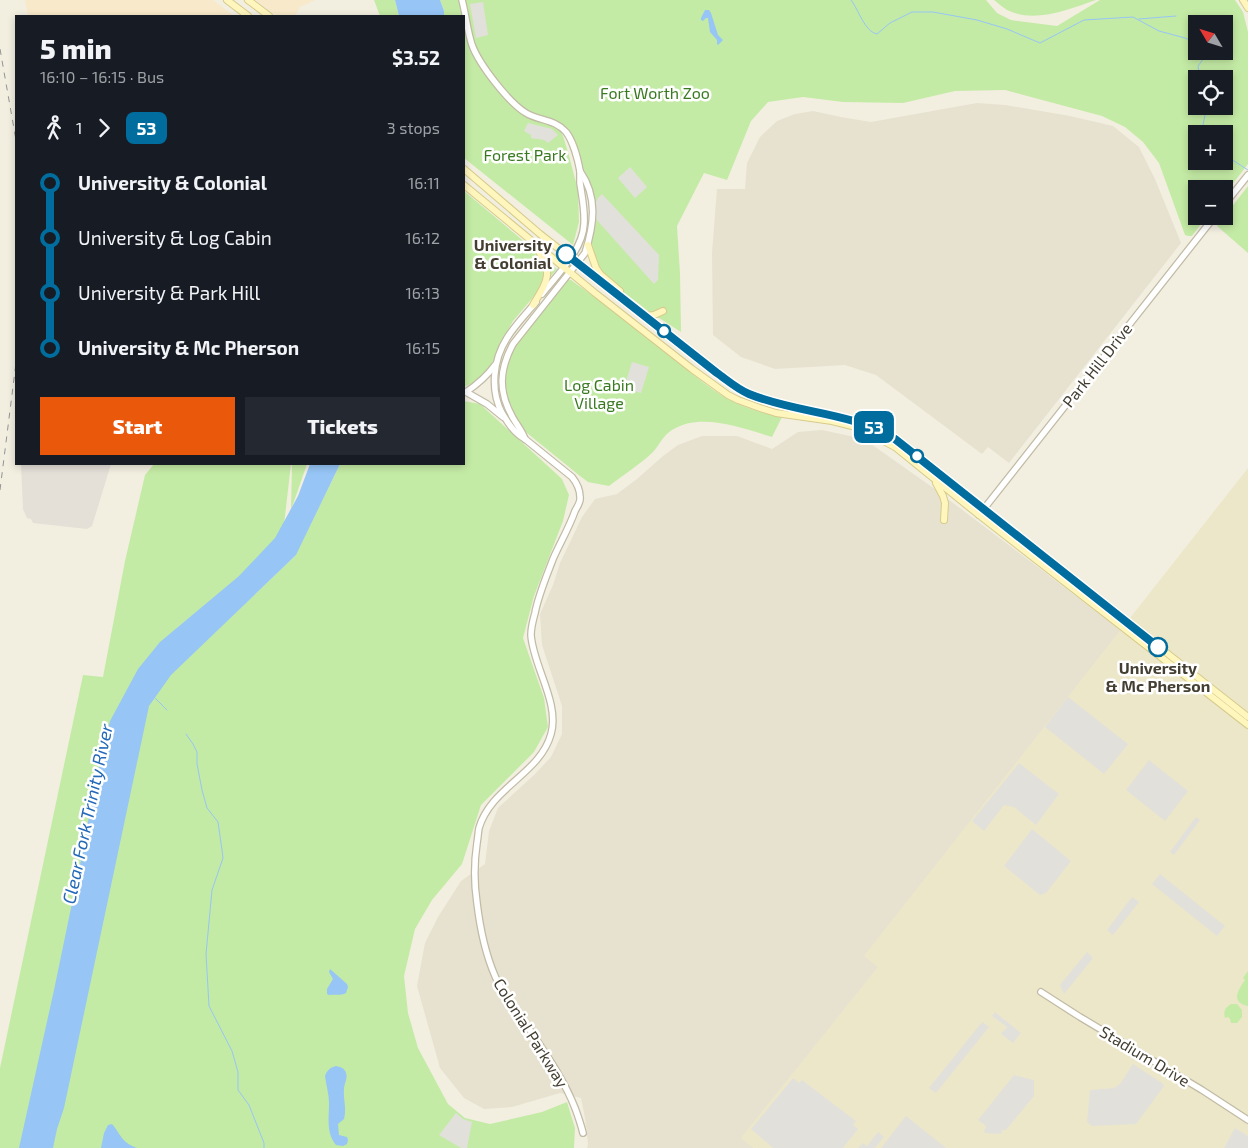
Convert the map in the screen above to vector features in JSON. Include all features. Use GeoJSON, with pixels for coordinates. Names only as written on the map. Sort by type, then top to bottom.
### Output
{"type":"FeatureCollection","features":[{"type":"Feature","properties":{"kind":"main road"},"geometry":{"type":"LineString","coordinates":[[227,0],[247,15]]}},
{"type":"Feature","properties":{"kind":"main road"},"geometry":{"type":"LineString","coordinates":[[248,0],[268,15]]}},
{"type":"Feature","properties":{"kind":"main road"},"geometry":{"type":"LineString","coordinates":[[1243,0],[1248,8]]}},
{"type":"Feature","properties":{"kind":"main road"},"geometry":{"type":"LineString","coordinates":[[465,170],[540,234],[733,385],[747,393],[789,406],[868,425],[895,439],[981,512],[1248,725]]}},
{"type":"Feature","properties":{"kind":"main road"},"geometry":{"type":"LineString","coordinates":[[465,186],[570,272],[692,369],[728,395],[768,410],[832,421],[865,431],[896,447],[933,478],[981,512],[1248,717]]}},
{"type":"Feature","properties":{"kind":"main road"},"geometry":{"type":"LineString","coordinates":[[531,240],[544,258],[547,270],[545,284],[533,305]]}},
{"type":"Feature","properties":{"kind":"main road"},"geometry":{"type":"LineString","coordinates":[[588,244],[600,274],[620,291],[634,307]]}},
{"type":"Feature","properties":{"kind":"main road"},"geometry":{"type":"LineString","coordinates":[[645,316],[663,311]]}},
{"type":"Feature","properties":{"kind":"main road"},"geometry":{"type":"LineString","coordinates":[[933,478],[945,502],[944,520]]}},
{"type":"Feature","properties":{"kind":"street"},"geometry":{"type":"LineString","coordinates":[[462,0],[465,15]]}},
{"type":"Feature","properties":{"kind":"street"},"geometry":{"type":"LineString","coordinates":[[465,16],[473,46],[481,63],[518,107],[528,114],[555,124],[566,132],[574,148],[580,171],[584,224],[582,240],[571,258],[507,338],[496,364],[494,389],[500,409],[514,431],[525,438]]}},
{"type":"Feature","properties":{"kind":"street"},"geometry":{"type":"LineString","coordinates":[[525,438],[506,406],[503,397],[503,368],[513,344],[585,253],[593,219],[593,208],[586,180],[580,171]]}},
{"type":"Feature","properties":{"kind":"street"},"geometry":{"type":"LineString","coordinates":[[1233,194],[1248,175]]}},
{"type":"Feature","properties":{"kind":"street","name":"Park Hill Drive"},"geometry":{"type":"LineString","coordinates":[[981,512],[1208,225]]}},
{"type":"Feature","properties":{"kind":"street"},"geometry":{"type":"LineString","coordinates":[[496,364],[480,382],[466,392],[487,404],[506,420]]}},
{"type":"Feature","properties":{"kind":"street","name":"Colonial Parkway"},"geometry":{"type":"LineString","coordinates":[[525,438],[572,476],[576,482],[580,498],[553,559],[535,610],[531,633],[554,718],[551,734],[544,751],[537,761],[512,783],[486,812],[479,828],[474,876],[480,926],[495,977],[563,1083],[576,1109],[583,1133]]}},
{"type":"Feature","properties":{"kind":"street","name":"Stadium Drive"},"geometry":{"type":"LineString","coordinates":[[1041,992],[1248,1120]]}},
{"type":"Feature","properties":{"kind":"shaded area"},"geometry":{"type":"Polygon","coordinates":[[[25,0],[213,0],[233,15],[28,15],[25,0]]]}},
{"type":"Feature","properties":{"kind":"shaded area"},"geometry":{"type":"Polygon","coordinates":[[[256,0],[315,0],[300,7],[296,15],[275,15],[256,0]]]}},
{"type":"Feature","properties":{"kind":"shaded area"},"geometry":{"type":"Polygon","coordinates":[[[483,2],[488,35],[476,38],[470,4],[483,2]]]}},
{"type":"Feature","properties":{"kind":"shaded area"},"geometry":{"type":"Polygon","coordinates":[[[977,103],[1005,105],[1070,116],[1113,126],[1139,147],[1155,179],[1181,243],[1009,463],[988,447],[982,454],[876,375],[845,365],[775,369],[741,357],[713,335],[712,253],[717,189],[745,189],[747,163],[760,137],[777,121],[795,114],[813,111],[871,122],[977,103]]]}},
{"type":"Feature","properties":{"kind":"shaded area"},"geometry":{"type":"Polygon","coordinates":[[[528,123],[552,129],[558,135],[548,143],[544,140],[531,138],[531,135],[524,131],[528,123]]]}},
{"type":"Feature","properties":{"kind":"shaded area"},"geometry":{"type":"Polygon","coordinates":[[[630,167],[647,187],[635,198],[618,178],[630,167]]]}},
{"type":"Feature","properties":{"kind":"shaded area"},"geometry":{"type":"Polygon","coordinates":[[[602,194],[659,255],[658,280],[654,284],[596,219],[595,204],[602,194]]]}},
{"type":"Feature","properties":{"kind":"shaded area"},"geometry":{"type":"Polygon","coordinates":[[[632,362],[649,367],[641,393],[624,388],[632,362]]]}},
{"type":"Feature","properties":{"kind":"shaded area"},"geometry":{"type":"Polygon","coordinates":[[[822,430],[864,439],[932,487],[1121,630],[1000,969],[742,1138],[754,1148],[587,1148],[585,1118],[581,1098],[560,1093],[512,1107],[484,1109],[464,1098],[440,1068],[417,986],[425,943],[438,917],[461,881],[485,864],[489,831],[498,808],[551,757],[562,734],[562,706],[542,645],[540,614],[553,585],[560,563],[582,517],[595,499],[617,494],[678,445],[702,436],[737,436],[772,449],[798,432],[822,430]]]}},
{"type":"Feature","properties":{"kind":"shaded area"},"geometry":{"type":"Polygon","coordinates":[[[21,465],[111,465],[92,526],[87,529],[33,523],[31,519],[27,518],[23,509],[21,465]]]}},
{"type":"Feature","properties":{"kind":"shaded area"},"geometry":{"type":"Polygon","coordinates":[[[1248,468],[1248,1148],[754,1148],[741,1138],[878,967],[864,956],[1248,468]]]}},
{"type":"Feature","properties":{"kind":"shaded area"},"geometry":{"type":"Polygon","coordinates":[[[1068,697],[1128,744],[1104,774],[1045,727],[1068,697]]]}},
{"type":"Feature","properties":{"kind":"shaded area"},"geometry":{"type":"Polygon","coordinates":[[[1149,760],[1188,791],[1165,821],[1126,790],[1149,760]]]}},
{"type":"Feature","properties":{"kind":"shaded area"},"geometry":{"type":"Polygon","coordinates":[[[1019,763],[1059,794],[1036,825],[1014,807],[1004,805],[984,831],[972,821],[1019,763]]]}},
{"type":"Feature","properties":{"kind":"shaded area"},"geometry":{"type":"Polygon","coordinates":[[[1196,817],[1200,820],[1174,855],[1170,852],[1196,817]]]}},
{"type":"Feature","properties":{"kind":"shaded area"},"geometry":{"type":"Polygon","coordinates":[[[1032,829],[1071,861],[1046,893],[1040,895],[1004,866],[1032,829]]]}},
{"type":"Feature","properties":{"kind":"shaded area"},"geometry":{"type":"Polygon","coordinates":[[[1160,874],[1225,926],[1217,936],[1152,884],[1160,874]]]}},
{"type":"Feature","properties":{"kind":"shaded area"},"geometry":{"type":"Polygon","coordinates":[[[1132,897],[1139,902],[1113,935],[1107,930],[1132,897]]]}},
{"type":"Feature","properties":{"kind":"shaded area"},"geometry":{"type":"Polygon","coordinates":[[[1087,952],[1093,958],[1064,994],[1060,985],[1087,952]]]}},
{"type":"Feature","properties":{"kind":"shaded area"},"geometry":{"type":"Polygon","coordinates":[[[995,1012],[1021,1033],[1013,1043],[1001,1034],[1007,1027],[992,1016],[995,1012]]]}},
{"type":"Feature","properties":{"kind":"shaded area"},"geometry":{"type":"Polygon","coordinates":[[[982,1022],[989,1027],[936,1093],[929,1088],[982,1022]]]}},
{"type":"Feature","properties":{"kind":"shaded area"},"geometry":{"type":"Polygon","coordinates":[[[1133,1064],[1164,1086],[1136,1124],[1092,1126],[1087,1122],[1090,1090],[1114,1088],[1120,1084],[1133,1064]]]}},
{"type":"Feature","properties":{"kind":"shaded area"},"geometry":{"type":"Polygon","coordinates":[[[1014,1075],[1034,1080],[1034,1096],[1006,1130],[1002,1130],[1001,1134],[984,1133],[986,1126],[978,1120],[1014,1075]]]}},
{"type":"Feature","properties":{"kind":"shaded area"},"geometry":{"type":"Polygon","coordinates":[[[793,1078],[799,1083],[802,1080],[856,1121],[853,1125],[858,1129],[843,1148],[773,1148],[751,1129],[793,1078]]]}},
{"type":"Feature","properties":{"kind":"shaded area"},"geometry":{"type":"Polygon","coordinates":[[[456,1113],[463,1119],[472,1122],[467,1148],[461,1148],[439,1135],[456,1113]]]}},
{"type":"Feature","properties":{"kind":"shaded area"},"geometry":{"type":"Polygon","coordinates":[[[906,1116],[946,1148],[881,1148],[906,1116]]]}},
{"type":"Feature","properties":{"kind":"shaded area"},"geometry":{"type":"Polygon","coordinates":[[[1235,1128],[1248,1136],[1248,1148],[1224,1148],[1235,1128]]]}},
{"type":"Feature","properties":{"kind":"shaded area"},"geometry":{"type":"Polygon","coordinates":[[[878,1132],[884,1137],[875,1148],[858,1148],[863,1143],[867,1146],[878,1132]]]}},
{"type":"Feature","properties":{"kind":"green space"},"geometry":{"type":"Polygon","coordinates":[[[374,0],[395,0],[399,15],[380,15],[374,0]]]}},
{"type":"Feature","properties":{"kind":"green space","name":"Fort Worth Zoo"},"geometry":{"type":"Polygon","coordinates":[[[440,0],[986,0],[997,13],[1011,20],[1057,26],[1100,0],[1235,0],[1243,12],[1248,32],[1248,164],[1233,183],[1233,180],[1188,180],[1188,225],[1200,225],[1192,236],[1188,236],[1185,235],[1159,163],[1143,142],[1125,127],[1102,116],[1005,90],[955,91],[903,103],[843,102],[803,97],[768,102],[751,121],[727,180],[704,173],[677,226],[681,332],[648,311],[600,271],[592,249],[596,219],[594,195],[569,132],[562,125],[556,121],[563,136],[578,190],[579,222],[573,245],[465,159],[465,15],[444,15],[440,0]]]}},
{"type":"Feature","properties":{"kind":"green space"},"geometry":{"type":"Polygon","coordinates":[[[994,0],[1096,0],[1052,14],[1029,16],[1007,10],[994,0]]]}},
{"type":"Feature","properties":{"kind":"green space"},"geometry":{"type":"Polygon","coordinates":[[[1248,186],[1248,253],[1217,226],[1233,225],[1233,205],[1248,186]]]}},
{"type":"Feature","properties":{"kind":"green space"},"geometry":{"type":"Polygon","coordinates":[[[465,192],[557,269],[513,321],[486,374],[465,387],[465,192]]]}},
{"type":"Feature","properties":{"kind":"green space","name":"Log Cabin Village"},"geometry":{"type":"Polygon","coordinates":[[[567,279],[652,339],[721,395],[751,409],[782,417],[772,437],[722,423],[696,422],[683,425],[669,432],[652,453],[609,486],[588,482],[580,476],[527,433],[517,422],[510,411],[505,390],[507,365],[512,350],[567,279]]]}},
{"type":"Feature","properties":{"kind":"green space"},"geometry":{"type":"Polygon","coordinates":[[[465,401],[480,404],[562,479],[569,495],[563,521],[534,596],[523,638],[544,698],[548,727],[534,752],[481,805],[462,864],[432,900],[415,929],[404,976],[408,1013],[418,1048],[448,1104],[465,1118],[490,1124],[542,1112],[567,1102],[575,1128],[574,1148],[0,1148],[0,1068],[83,675],[103,677],[125,561],[145,475],[153,465],[291,465],[282,542],[177,628],[197,649],[295,556],[340,465],[465,465],[465,401]]]}},
{"type":"Feature","properties":{"kind":"green space"},"geometry":{"type":"Polygon","coordinates":[[[292,465],[307,465],[291,510],[292,465]]]}},
{"type":"Feature","properties":{"kind":"green space"},"geometry":{"type":"Polygon","coordinates":[[[1248,971],[1248,1006],[1239,1002],[1237,995],[1245,980],[1243,978],[1248,971]]]}},
{"type":"Feature","properties":{"kind":"green space"},"geometry":{"type":"Polygon","coordinates":[[[1231,1004],[1237,1004],[1242,1010],[1242,1017],[1237,1023],[1231,1023],[1228,1017],[1225,1018],[1225,1010],[1231,1004]]]}},
{"type":"Feature","properties":{"kind":"water"},"geometry":{"type":"Polygon","coordinates":[[[395,0],[440,0],[444,11],[444,15],[399,15],[395,0]]]}},
{"type":"Feature","properties":{"kind":"water"},"geometry":{"type":"Polygon","coordinates":[[[705,10],[709,10],[711,13],[718,35],[723,40],[718,45],[717,40],[710,32],[708,18],[703,21],[701,20],[705,10]]]}},
{"type":"Feature","properties":{"kind":"water"},"geometry":{"type":"Polygon","coordinates":[[[310,465],[340,465],[296,555],[171,675],[149,706],[64,1108],[53,1148],[19,1148],[110,721],[138,669],[160,642],[239,576],[275,538],[298,496],[310,465]]]}},
{"type":"Feature","properties":{"kind":"water"},"geometry":{"type":"Polygon","coordinates":[[[330,969],[347,984],[346,993],[340,995],[327,994],[327,989],[333,979],[329,972],[330,969]]]}},
{"type":"Feature","properties":{"kind":"water"},"geometry":{"type":"Polygon","coordinates":[[[336,1066],[341,1067],[346,1075],[344,1089],[345,1115],[344,1119],[338,1124],[339,1135],[347,1137],[348,1140],[347,1144],[343,1146],[336,1145],[329,1125],[329,1100],[325,1076],[329,1069],[336,1066]]]}},
{"type":"Feature","properties":{"kind":"water"},"geometry":{"type":"Polygon","coordinates":[[[112,1124],[125,1141],[137,1148],[101,1148],[104,1133],[108,1125],[112,1124]]]}},
{"type":"Feature","properties":{"kind":"waterway"},"geometry":{"type":"LineString","coordinates":[[851,0],[865,25],[877,34],[890,23],[912,12],[933,12],[977,20],[1007,29],[1040,43],[1084,20],[1133,17],[1159,31],[1188,39]]}},
{"type":"Feature","properties":{"kind":"waterway"},"geometry":{"type":"LineString","coordinates":[[1139,19],[1176,16]]}},
{"type":"Feature","properties":{"kind":"waterway"},"geometry":{"type":"LineString","coordinates":[[1199,70],[1198,66],[1202,60]]}},
{"type":"Feature","properties":{"kind":"waterway"},"geometry":{"type":"LineString","coordinates":[[1203,125],[1205,115]]}},
{"type":"Feature","properties":{"kind":"waterway"},"geometry":{"type":"LineString","coordinates":[[1233,160],[1248,170]]}},
{"type":"Feature","properties":{"kind":"waterway"},"geometry":{"type":"LineString","coordinates":[[154,697],[167,710]]}},
{"type":"Feature","properties":{"kind":"waterway"},"geometry":{"type":"LineString","coordinates":[[186,734],[197,752],[197,764],[207,808],[218,822],[223,858],[212,890],[206,954],[209,1006],[232,1051],[238,1072],[238,1090],[249,1105],[264,1143],[264,1148]]}},
{"type":"Feature","properties":{"kind":"railway"},"geometry":{"type":"LineString","coordinates":[[0,49],[15,134]]}},
{"type":"Feature","properties":{"kind":"railway"},"geometry":{"type":"LineString","coordinates":[[0,490],[15,371]]}},
{"type":"Feature","properties":{"kind":"bus line","name":"53"},"geometry":{"type":"LineString","coordinates":[[566,254],[717,373],[747,393],[771,402],[862,423],[874,427],[895,439],[1158,647]]}},
{"type":"Feature","properties":{"kind":"place","name":"University & Colonial"},"geometry":{"type":"Point","coordinates":[566,254]}},
{"type":"Feature","properties":{"kind":"place","name":"University & Mc Pherson"},"geometry":{"type":"Point","coordinates":[1158,647]}},
{"type":"Feature","properties":{"kind":"park label","name":"Forest Park"},"geometry":{"type":"Point","coordinates":[525,155]}},
{"type":"Feature","properties":{"kind":"water label","name":"Clear Fork Trinity River"},"geometry":{"type":"Point","coordinates":[88,814]}}]}
